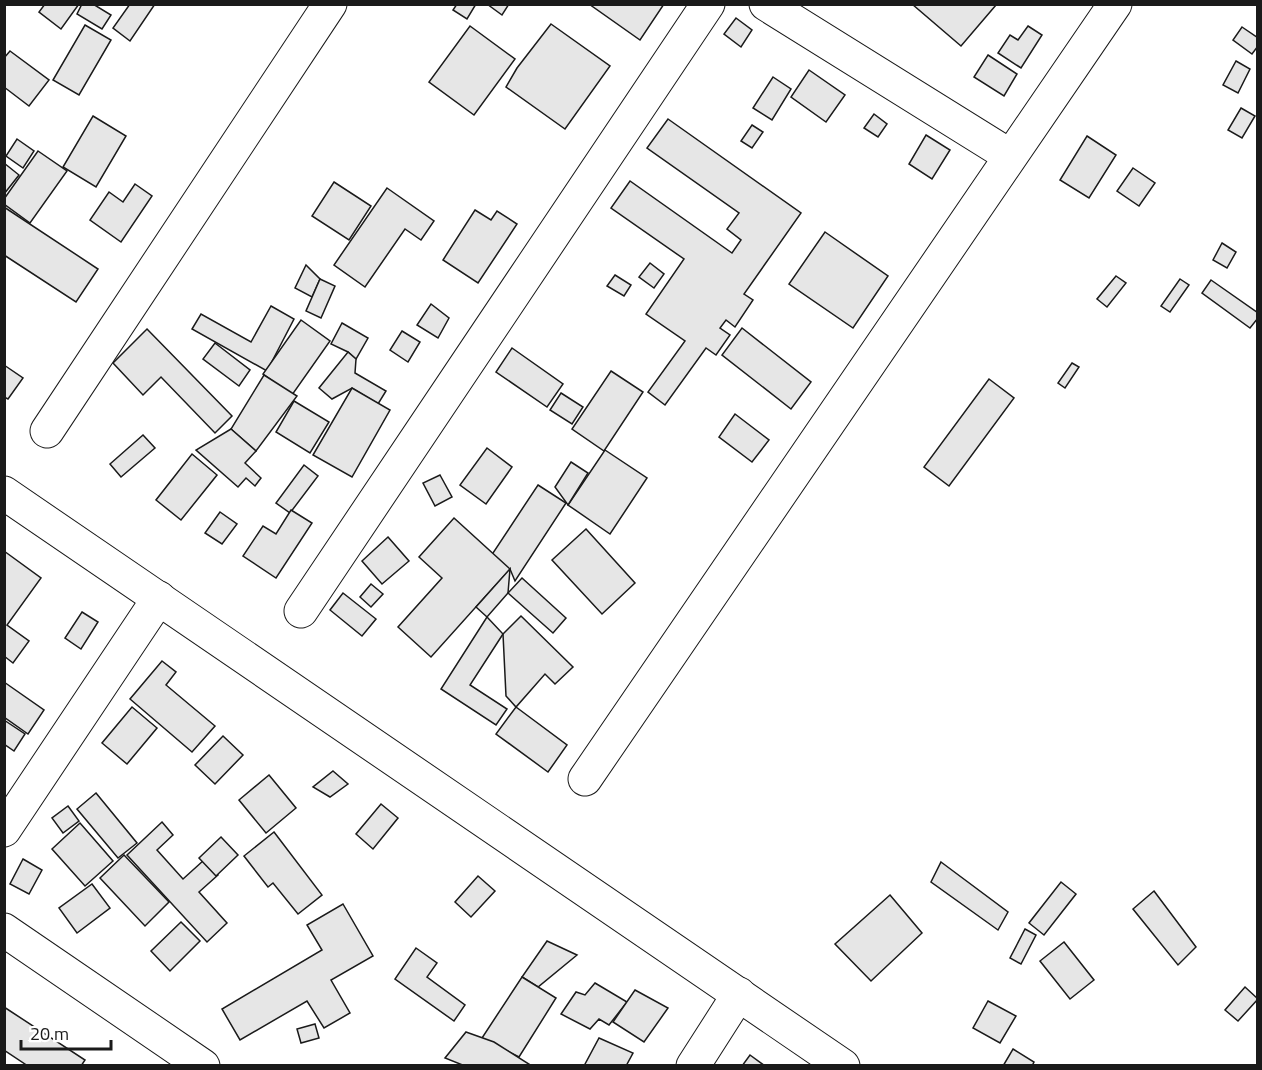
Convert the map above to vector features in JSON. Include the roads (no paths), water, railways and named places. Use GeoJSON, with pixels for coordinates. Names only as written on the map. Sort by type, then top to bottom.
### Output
{"type":"FeatureCollection","features":[{"type":"Feature","properties":{"kind":"street"},"geometry":{"type":"LineString","coordinates":[[47,431],[330,4]]}},
{"type":"Feature","properties":{"kind":"street"},"geometry":{"type":"LineString","coordinates":[[301,611],[708,4]]}},
{"type":"Feature","properties":{"kind":"street"},"geometry":{"type":"LineString","coordinates":[[766,4],[1010,156]]}},
{"type":"Feature","properties":{"kind":"street"},"geometry":{"type":"LineString","coordinates":[[585,778],[1115,4]]}},
{"type":"Feature","properties":{"kind":"street"},"geometry":{"type":"LineString","coordinates":[[4,493],[843,1065]]}},
{"type":"Feature","properties":{"kind":"street"},"geometry":{"type":"LineString","coordinates":[[4,830],[159,598]]}},
{"type":"Feature","properties":{"kind":"street"},"geometry":{"type":"LineString","coordinates":[[4,930],[204,1065]]}},
{"type":"Feature","properties":{"kind":"street"},"geometry":{"type":"LineString","coordinates":[[693,1065],[739,994]]}}]}
